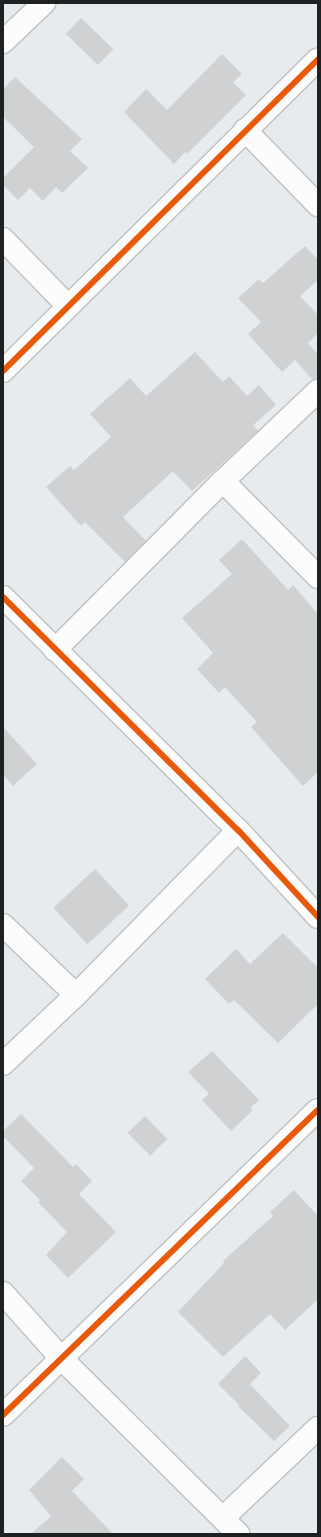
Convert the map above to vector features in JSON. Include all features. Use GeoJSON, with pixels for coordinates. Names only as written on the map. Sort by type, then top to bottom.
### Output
{"type":"FeatureCollection","features":[{"type":"Feature","properties":{"kind":"street"},"geometry":{"type":"LineString","coordinates":[[3,42],[44,3]]}},
{"type":"Feature","properties":{"kind":"street"},"geometry":{"type":"LineString","coordinates":[[3,371],[318,59]]}},
{"type":"Feature","properties":{"kind":"street"},"geometry":{"type":"LineString","coordinates":[[246,130],[318,205]]}},
{"type":"Feature","properties":{"kind":"street"},"geometry":{"type":"LineString","coordinates":[[3,239],[68,306]]}},
{"type":"Feature","properties":{"kind":"street"},"geometry":{"type":"LineString","coordinates":[[55,650],[223,481],[318,391]]}},
{"type":"Feature","properties":{"kind":"street"},"geometry":{"type":"LineString","coordinates":[[223,481],[318,577]]}},
{"type":"Feature","properties":{"kind":"street"},"geometry":{"type":"LineString","coordinates":[[3,597],[238,830],[318,916]]}},
{"type":"Feature","properties":{"kind":"street"},"geometry":{"type":"LineString","coordinates":[[3,1064],[76,995],[238,830]]}},
{"type":"Feature","properties":{"kind":"street"},"geometry":{"type":"LineString","coordinates":[[3,925],[76,995]]}},
{"type":"Feature","properties":{"kind":"street"},"geometry":{"type":"LineString","coordinates":[[3,1415],[318,1110]]}},
{"type":"Feature","properties":{"kind":"street"},"geometry":{"type":"LineString","coordinates":[[3,1293],[61,1358],[238,1534]]}},
{"type":"Feature","properties":{"kind":"street"},"geometry":{"type":"LineString","coordinates":[[223,1518],[318,1428]]}},
{"type":"Feature","properties":{"kind":"building"},"geometry":{"type":"Polygon","coordinates":[[[81,18],[113,49],[98,65],[66,34],[81,18]]]}},
{"type":"Feature","properties":{"kind":"building"},"geometry":{"type":"Polygon","coordinates":[[[222,54],[242,74],[233,82],[246,95],[187,154],[185,152],[174,164],[124,112],[146,89],[167,110],[222,54]]]}},
{"type":"Feature","properties":{"kind":"building"},"geometry":{"type":"Polygon","coordinates":[[[15,77],[82,139],[70,151],[88,168],[62,193],[56,187],[43,201],[30,188],[18,200],[3,185],[3,178],[34,147],[3,117],[3,89],[15,77]]]}},
{"type":"Feature","properties":{"kind":"building"},"geometry":{"type":"Polygon","coordinates":[[[305,246],[318,260],[318,280],[300,296],[318,315],[318,333],[308,343],[318,354],[318,379],[313,380],[295,360],[282,372],[248,334],[261,322],[238,298],[259,279],[263,283],[305,246]]]}},
{"type":"Feature","properties":{"kind":"building"},"geometry":{"type":"Polygon","coordinates":[[[195,352],[223,382],[229,376],[247,396],[259,385],[276,405],[253,425],[258,431],[192,491],[173,471],[123,517],[146,541],[125,562],[85,522],[81,526],[46,487],[70,466],[74,470],[111,437],[90,414],[130,378],[146,396],[195,352]]]}},
{"type":"Feature","properties":{"kind":"building"},"geometry":{"type":"Polygon","coordinates":[[[242,539],[288,590],[293,585],[318,614],[318,772],[303,786],[251,727],[257,722],[225,687],[219,693],[197,669],[213,653],[182,618],[232,574],[219,560],[242,539]]]}},
{"type":"Feature","properties":{"kind":"building"},"geometry":{"type":"Polygon","coordinates":[[[3,727],[37,764],[13,786],[3,775],[3,727]]]}},
{"type":"Feature","properties":{"kind":"building"},"geometry":{"type":"Polygon","coordinates":[[[95,869],[129,906],[87,944],[53,908],[95,869]]]}},
{"type":"Feature","properties":{"kind":"building"},"geometry":{"type":"Polygon","coordinates":[[[283,933],[318,968],[318,1004],[278,1043],[234,1000],[229,1004],[205,979],[236,949],[250,964],[283,933]]]}},
{"type":"Feature","properties":{"kind":"building"},"geometry":{"type":"Polygon","coordinates":[[[212,1051],[259,1100],[250,1108],[253,1110],[231,1131],[202,1100],[209,1094],[188,1072],[212,1051]]]}},
{"type":"Feature","properties":{"kind":"building"},"geometry":{"type":"Polygon","coordinates":[[[21,1114],[73,1167],[76,1164],[92,1181],[79,1194],[116,1232],[68,1278],[46,1255],[67,1232],[38,1202],[40,1200],[21,1181],[34,1168],[3,1136],[3,1131],[21,1114]]]}},
{"type":"Feature","properties":{"kind":"building"},"geometry":{"type":"Polygon","coordinates":[[[145,1116],[167,1139],[150,1156],[128,1133],[145,1116]]]}},
{"type":"Feature","properties":{"kind":"building"},"geometry":{"type":"Polygon","coordinates":[[[294,1190],[318,1216],[318,1299],[285,1330],[270,1314],[223,1357],[178,1312],[224,1263],[223,1261],[273,1216],[270,1212],[294,1190]]]}},
{"type":"Feature","properties":{"kind":"building"},"geometry":{"type":"Polygon","coordinates":[[[245,1356],[261,1373],[250,1384],[290,1426],[274,1441],[218,1384],[245,1356]]]}},
{"type":"Feature","properties":{"kind":"building"},"geometry":{"type":"Polygon","coordinates":[[[62,1457],[84,1479],[72,1491],[113,1534],[31,1534],[51,1516],[29,1490],[62,1457]]]}},
{"type":"Feature","properties":{"kind":"cycle path"},"geometry":{"type":"LineString","coordinates":[[3,371],[318,59]]}},
{"type":"Feature","properties":{"kind":"cycle path"},"geometry":{"type":"LineString","coordinates":[[3,597],[238,830],[318,917]]}},
{"type":"Feature","properties":{"kind":"cycle path"},"geometry":{"type":"LineString","coordinates":[[3,1415],[318,1110]]}}]}
